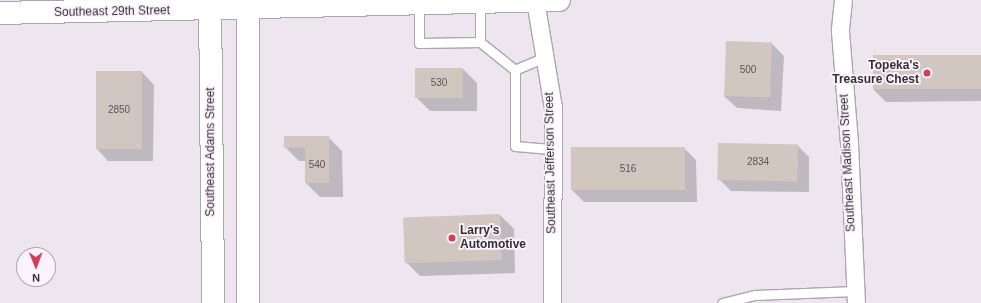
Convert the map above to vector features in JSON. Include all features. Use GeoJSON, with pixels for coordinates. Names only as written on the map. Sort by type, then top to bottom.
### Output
{"type":"FeatureCollection","features":[{"type":"Feature","properties":{"kind":"main road","name":"Southeast 29th Street"},"geometry":{"type":"LineString","coordinates":[[0,13],[248,4],[419,4],[559,0]]}},
{"type":"Feature","properties":{"kind":"main road"},"geometry":{"type":"LineString","coordinates":[[248,4],[248,303]]}},
{"type":"Feature","properties":{"kind":"main road","name":"Southeast Adams Street"},"geometry":{"type":"LineString","coordinates":[[210,5],[213,303]]}},
{"type":"Feature","properties":{"kind":"street","name":"Southeast Jefferson Street"},"geometry":{"type":"LineString","coordinates":[[535,0],[553,107],[552,303]]}},
{"type":"Feature","properties":{"kind":"street","name":"Southeast Madison Street"},"geometry":{"type":"LineString","coordinates":[[843,0],[840,31],[849,143],[855,297]]}},
{"type":"Feature","properties":{"kind":"lane"},"geometry":{"type":"LineString","coordinates":[[480,2],[480,42]]}},
{"type":"Feature","properties":{"kind":"lane"},"geometry":{"type":"LineString","coordinates":[[419,4],[419,43],[480,42],[515,70]]}},
{"type":"Feature","properties":{"kind":"lane"},"geometry":{"type":"LineString","coordinates":[[515,70],[545,57]]}},
{"type":"Feature","properties":{"kind":"lane"},"geometry":{"type":"LineString","coordinates":[[515,70],[515,146],[553,149]]}},
{"type":"Feature","properties":{"kind":"lane"},"geometry":{"type":"LineString","coordinates":[[722,303],[755,295],[855,297]]}},
{"type":"Feature","properties":{"kind":"building"},"geometry":{"type":"Polygon","coordinates":[[[726,41],[772,43],[770,98],[724,96],[726,41]]]}},
{"type":"Feature","properties":{"kind":"building","name":"Topeka's Treasure Chest"},"geometry":{"type":"Polygon","coordinates":[[[873,55],[981,55],[981,89],[873,89],[873,55]]]}},
{"type":"Feature","properties":{"kind":"building"},"geometry":{"type":"Polygon","coordinates":[[[415,68],[463,68],[463,98],[415,98],[415,68]]]}},
{"type":"Feature","properties":{"kind":"building"},"geometry":{"type":"Polygon","coordinates":[[[96,71],[142,71],[142,149],[96,149],[96,71]]]}},
{"type":"Feature","properties":{"kind":"building"},"geometry":{"type":"Polygon","coordinates":[[[284,136],[329,136],[329,183],[305,183],[305,147],[284,148],[284,136]]]}},
{"type":"Feature","properties":{"kind":"building"},"geometry":{"type":"Polygon","coordinates":[[[718,143],[798,144],[797,181],[717,180],[718,143]]]}},
{"type":"Feature","properties":{"kind":"building"},"geometry":{"type":"Polygon","coordinates":[[[571,147],[685,147],[685,190],[571,190],[571,147]]]}},
{"type":"Feature","properties":{"kind":"building","name":"Larry's Automotive"},"geometry":{"type":"Polygon","coordinates":[[[500,214],[502,260],[405,263],[403,217],[500,214]]]}},
{"type":"Feature","properties":{"kind":"place","name":"Topeka's Treasure Chest"},"geometry":{"type":"Point","coordinates":[927,73]}},
{"type":"Feature","properties":{"kind":"place","name":"Larry's Automotive"},"geometry":{"type":"Point","coordinates":[452,238]}}]}
